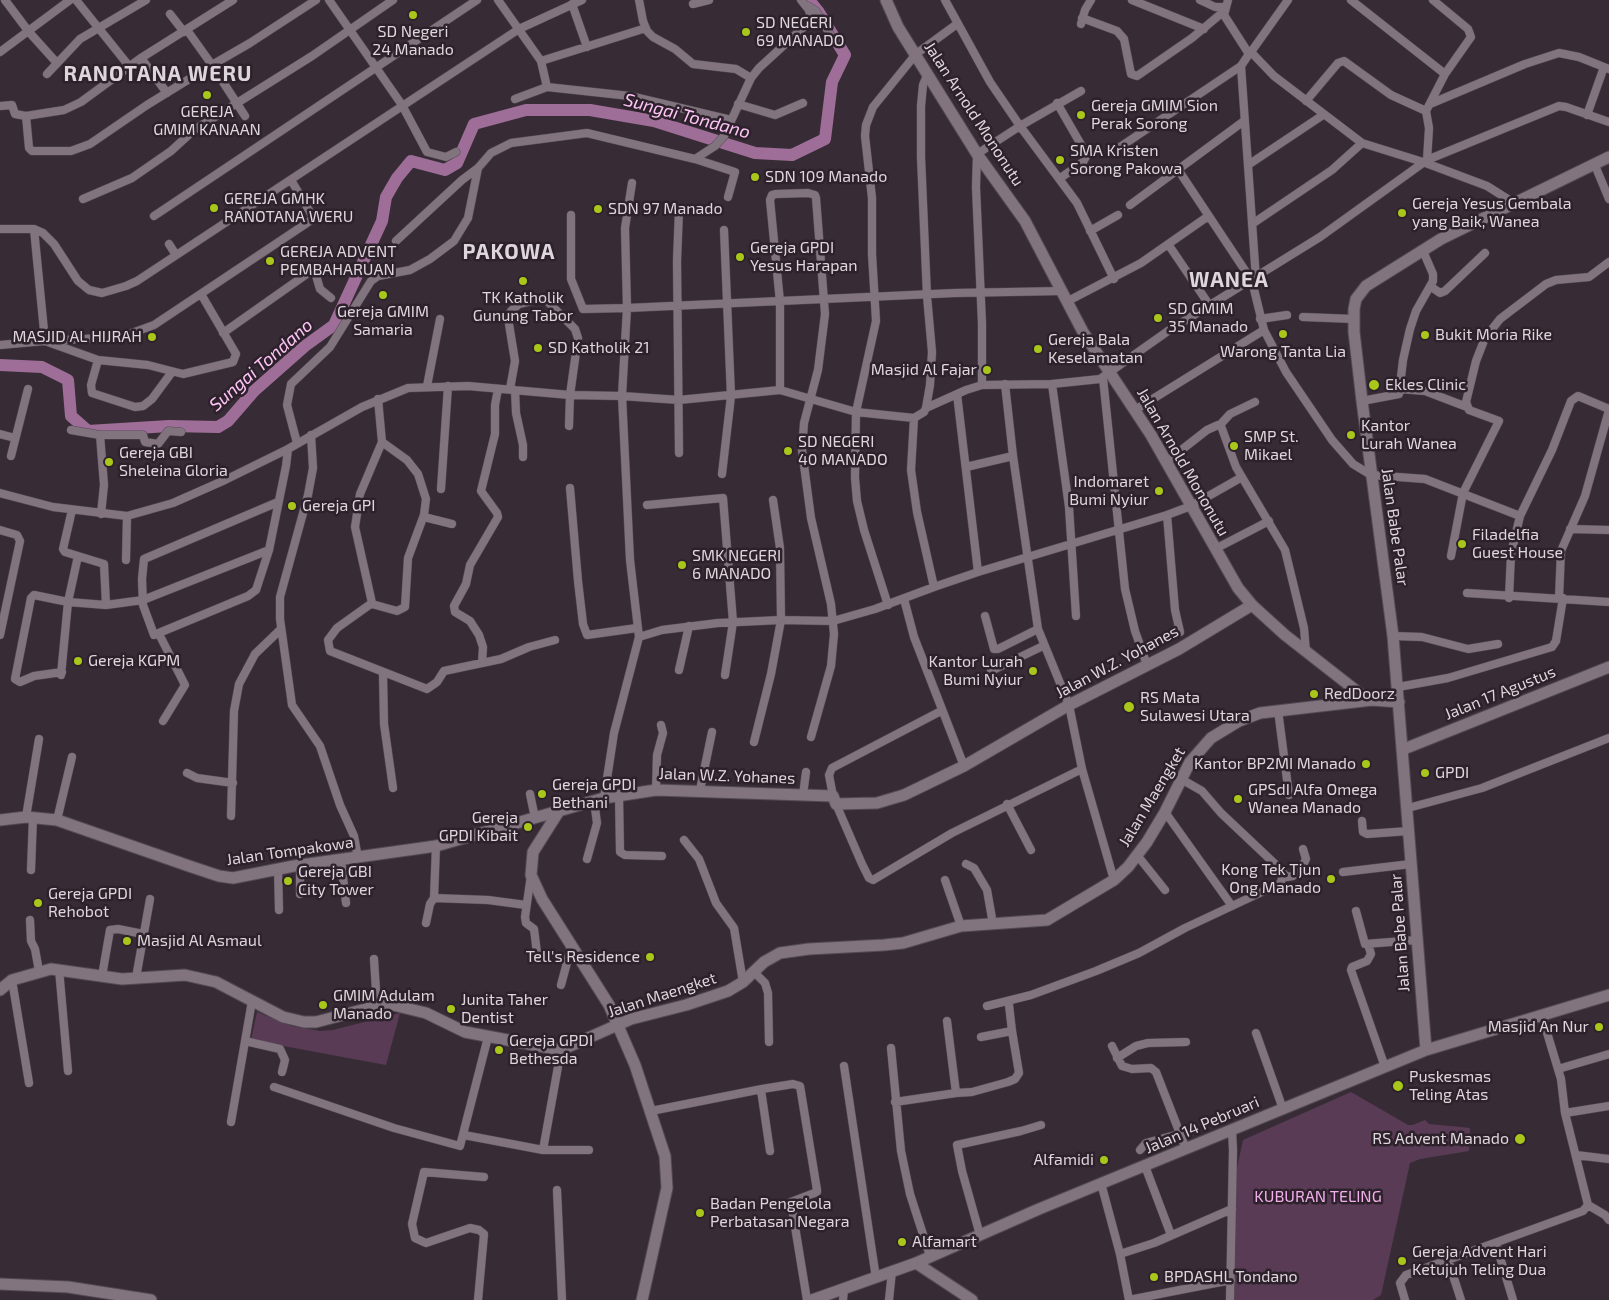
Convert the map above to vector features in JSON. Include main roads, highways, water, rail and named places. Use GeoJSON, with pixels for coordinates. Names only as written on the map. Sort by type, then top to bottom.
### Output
{"type":"FeatureCollection","features":[{"type":"Feature","properties":{"kind":"waterway","name":"Sungai Tondano"},"geometry":{"type":"LineString","coordinates":[[0,365],[42,367],[68,380],[71,416],[88,431],[169,426],[218,427],[228,421],[254,391],[305,346],[334,325],[382,221],[386,197],[397,178],[411,161],[445,170],[457,163],[474,124],[526,110],[590,110],[654,121],[755,153],[792,155],[825,139],[832,82],[845,55],[818,11],[809,0]]}},
{"type":"Feature","properties":{"kind":"place","name":"SD Negeri 24 Manado"},"geometry":{"type":"Point","coordinates":[413,15]}},
{"type":"Feature","properties":{"kind":"place","name":"SD NEGERI 69 MANADO"},"geometry":{"type":"Point","coordinates":[746,32]}},
{"type":"Feature","properties":{"kind":"place","name":"GEREJA GMIM KANAAN"},"geometry":{"type":"Point","coordinates":[207,95]}},
{"type":"Feature","properties":{"kind":"place","name":"Gereja GMIM Sion Perak Sorong"},"geometry":{"type":"Point","coordinates":[1081,115]}},
{"type":"Feature","properties":{"kind":"place","name":"SMA Kristen Sorong Pakowa"},"geometry":{"type":"Point","coordinates":[1060,160]}},
{"type":"Feature","properties":{"kind":"place","name":"SDN 109 Manado"},"geometry":{"type":"Point","coordinates":[755,177]}},
{"type":"Feature","properties":{"kind":"place","name":"GEREJA GMHK RANOTANA WERU"},"geometry":{"type":"Point","coordinates":[214,208]}},
{"type":"Feature","properties":{"kind":"place","name":"SDN 97 Manado"},"geometry":{"type":"Point","coordinates":[598,209]}},
{"type":"Feature","properties":{"kind":"place","name":"Gereja Yesus Gembala yang Baik, Wanea"},"geometry":{"type":"Point","coordinates":[1402,213]}},
{"type":"Feature","properties":{"kind":"place","name":"Gereja GPDI Yesus Harapan"},"geometry":{"type":"Point","coordinates":[740,257]}},
{"type":"Feature","properties":{"kind":"place","name":"GEREJA ADVENT PEMBAHARUAN"},"geometry":{"type":"Point","coordinates":[270,261]}},
{"type":"Feature","properties":{"kind":"place","name":"TK Katholik Gunung Tabor"},"geometry":{"type":"Point","coordinates":[523,281]}},
{"type":"Feature","properties":{"kind":"place","name":"Gereja GMIM Samaria"},"geometry":{"type":"Point","coordinates":[383,295]}},
{"type":"Feature","properties":{"kind":"place","name":"SD GMIM 35 Manado"},"geometry":{"type":"Point","coordinates":[1158,318]}},
{"type":"Feature","properties":{"kind":"place","name":"Warong Tanta Lia"},"geometry":{"type":"Point","coordinates":[1283,334]}},
{"type":"Feature","properties":{"kind":"place","name":"Bukit Moria Rike"},"geometry":{"type":"Point","coordinates":[1425,335]}},
{"type":"Feature","properties":{"kind":"place","name":"MASJID AL HIJRAH"},"geometry":{"type":"Point","coordinates":[152,337]}},
{"type":"Feature","properties":{"kind":"place","name":"SD Katholik 21"},"geometry":{"type":"Point","coordinates":[538,348]}},
{"type":"Feature","properties":{"kind":"place","name":"Gereja Bala Keselamatan"},"geometry":{"type":"Point","coordinates":[1038,349]}},
{"type":"Feature","properties":{"kind":"place","name":"Masjid Al Fajar"},"geometry":{"type":"Point","coordinates":[987,370]}},
{"type":"Feature","properties":{"kind":"place","name":"Ekles Clinic"},"geometry":{"type":"Point","coordinates":[1374,385]}},
{"type":"Feature","properties":{"kind":"place","name":"Kantor Lurah Wanea"},"geometry":{"type":"Point","coordinates":[1351,435]}},
{"type":"Feature","properties":{"kind":"place","name":"SMP St. Mikael"},"geometry":{"type":"Point","coordinates":[1234,446]}},
{"type":"Feature","properties":{"kind":"place","name":"SD NEGERI 40 MANADO"},"geometry":{"type":"Point","coordinates":[788,451]}},
{"type":"Feature","properties":{"kind":"place","name":"Gereja GBI Sheleina Gloria"},"geometry":{"type":"Point","coordinates":[109,462]}},
{"type":"Feature","properties":{"kind":"place","name":"Indomaret Bumi Nyiur"},"geometry":{"type":"Point","coordinates":[1159,491]}},
{"type":"Feature","properties":{"kind":"place","name":"Gereja GPI"},"geometry":{"type":"Point","coordinates":[292,506]}},
{"type":"Feature","properties":{"kind":"place","name":"Filadelfia Guest House"},"geometry":{"type":"Point","coordinates":[1462,544]}},
{"type":"Feature","properties":{"kind":"place","name":"SMK NEGERI 6 MANADO"},"geometry":{"type":"Point","coordinates":[682,565]}},
{"type":"Feature","properties":{"kind":"place","name":"Gereja KGPM"},"geometry":{"type":"Point","coordinates":[78,661]}},
{"type":"Feature","properties":{"kind":"place","name":"Kantor Lurah Bumi Nyiur"},"geometry":{"type":"Point","coordinates":[1033,671]}},
{"type":"Feature","properties":{"kind":"place","name":"RedDoorz"},"geometry":{"type":"Point","coordinates":[1314,694]}},
{"type":"Feature","properties":{"kind":"place","name":"RS Mata Sulawesi Utara"},"geometry":{"type":"Point","coordinates":[1129,707]}},
{"type":"Feature","properties":{"kind":"place","name":"Kantor BP2MI Manado"},"geometry":{"type":"Point","coordinates":[1366,764]}},
{"type":"Feature","properties":{"kind":"place","name":"GPDI"},"geometry":{"type":"Point","coordinates":[1425,773]}},
{"type":"Feature","properties":{"kind":"place","name":"Gereja GPDI Bethani"},"geometry":{"type":"Point","coordinates":[542,794]}},
{"type":"Feature","properties":{"kind":"place","name":"GPSdI Alfa Omega Wanea Manado"},"geometry":{"type":"Point","coordinates":[1238,799]}},
{"type":"Feature","properties":{"kind":"place","name":"Gereja GPDI Kibait"},"geometry":{"type":"Point","coordinates":[528,827]}},
{"type":"Feature","properties":{"kind":"place","name":"Kong Tek Tjun Ong Manado"},"geometry":{"type":"Point","coordinates":[1331,879]}},
{"type":"Feature","properties":{"kind":"place","name":"Gereja GBI City Tower"},"geometry":{"type":"Point","coordinates":[288,881]}},
{"type":"Feature","properties":{"kind":"place","name":"Gereja GPDI Rehobot"},"geometry":{"type":"Point","coordinates":[38,903]}},
{"type":"Feature","properties":{"kind":"place","name":"Masjid Al Asmaul"},"geometry":{"type":"Point","coordinates":[127,941]}},
{"type":"Feature","properties":{"kind":"place","name":"Tell's Residence"},"geometry":{"type":"Point","coordinates":[650,957]}},
{"type":"Feature","properties":{"kind":"place","name":"GMIM Adulam Manado"},"geometry":{"type":"Point","coordinates":[323,1005]}},
{"type":"Feature","properties":{"kind":"place","name":"Junita Taher Dentist"},"geometry":{"type":"Point","coordinates":[451,1009]}},
{"type":"Feature","properties":{"kind":"place","name":"Masjid An Nur"},"geometry":{"type":"Point","coordinates":[1599,1027]}},
{"type":"Feature","properties":{"kind":"place","name":"Gereja GPDI Bethesda"},"geometry":{"type":"Point","coordinates":[499,1050]}},
{"type":"Feature","properties":{"kind":"place","name":"Puskesmas Teling Atas"},"geometry":{"type":"Point","coordinates":[1398,1086]}},
{"type":"Feature","properties":{"kind":"place","name":"RS Advent Manado"},"geometry":{"type":"Point","coordinates":[1520,1139]}},
{"type":"Feature","properties":{"kind":"place","name":"Alfamidi"},"geometry":{"type":"Point","coordinates":[1104,1160]}},
{"type":"Feature","properties":{"kind":"place","name":"Badan Pengelola Perbatasan Negara"},"geometry":{"type":"Point","coordinates":[700,1213]}},
{"type":"Feature","properties":{"kind":"place","name":"Alfamart"},"geometry":{"type":"Point","coordinates":[902,1242]}},
{"type":"Feature","properties":{"kind":"place","name":"Gereja Advent Hari Ketujuh Teling Dua"},"geometry":{"type":"Point","coordinates":[1402,1261]}},
{"type":"Feature","properties":{"kind":"place","name":"BPDASHL Tondano"},"geometry":{"type":"Point","coordinates":[1154,1277]}},
{"type":"Feature","properties":{"kind":"district","name":"RANOTANA WERU"},"geometry":{"type":"Point","coordinates":[158,74]}},
{"type":"Feature","properties":{"kind":"district","name":"PAKOWA"},"geometry":{"type":"Point","coordinates":[509,252]}},
{"type":"Feature","properties":{"kind":"district","name":"WANEA"},"geometry":{"type":"Point","coordinates":[1229,280]}},
{"type":"Feature","properties":{"kind":"park label","name":"KUBURAN TELING"},"geometry":{"type":"Point","coordinates":[1318,1197]}}]}
